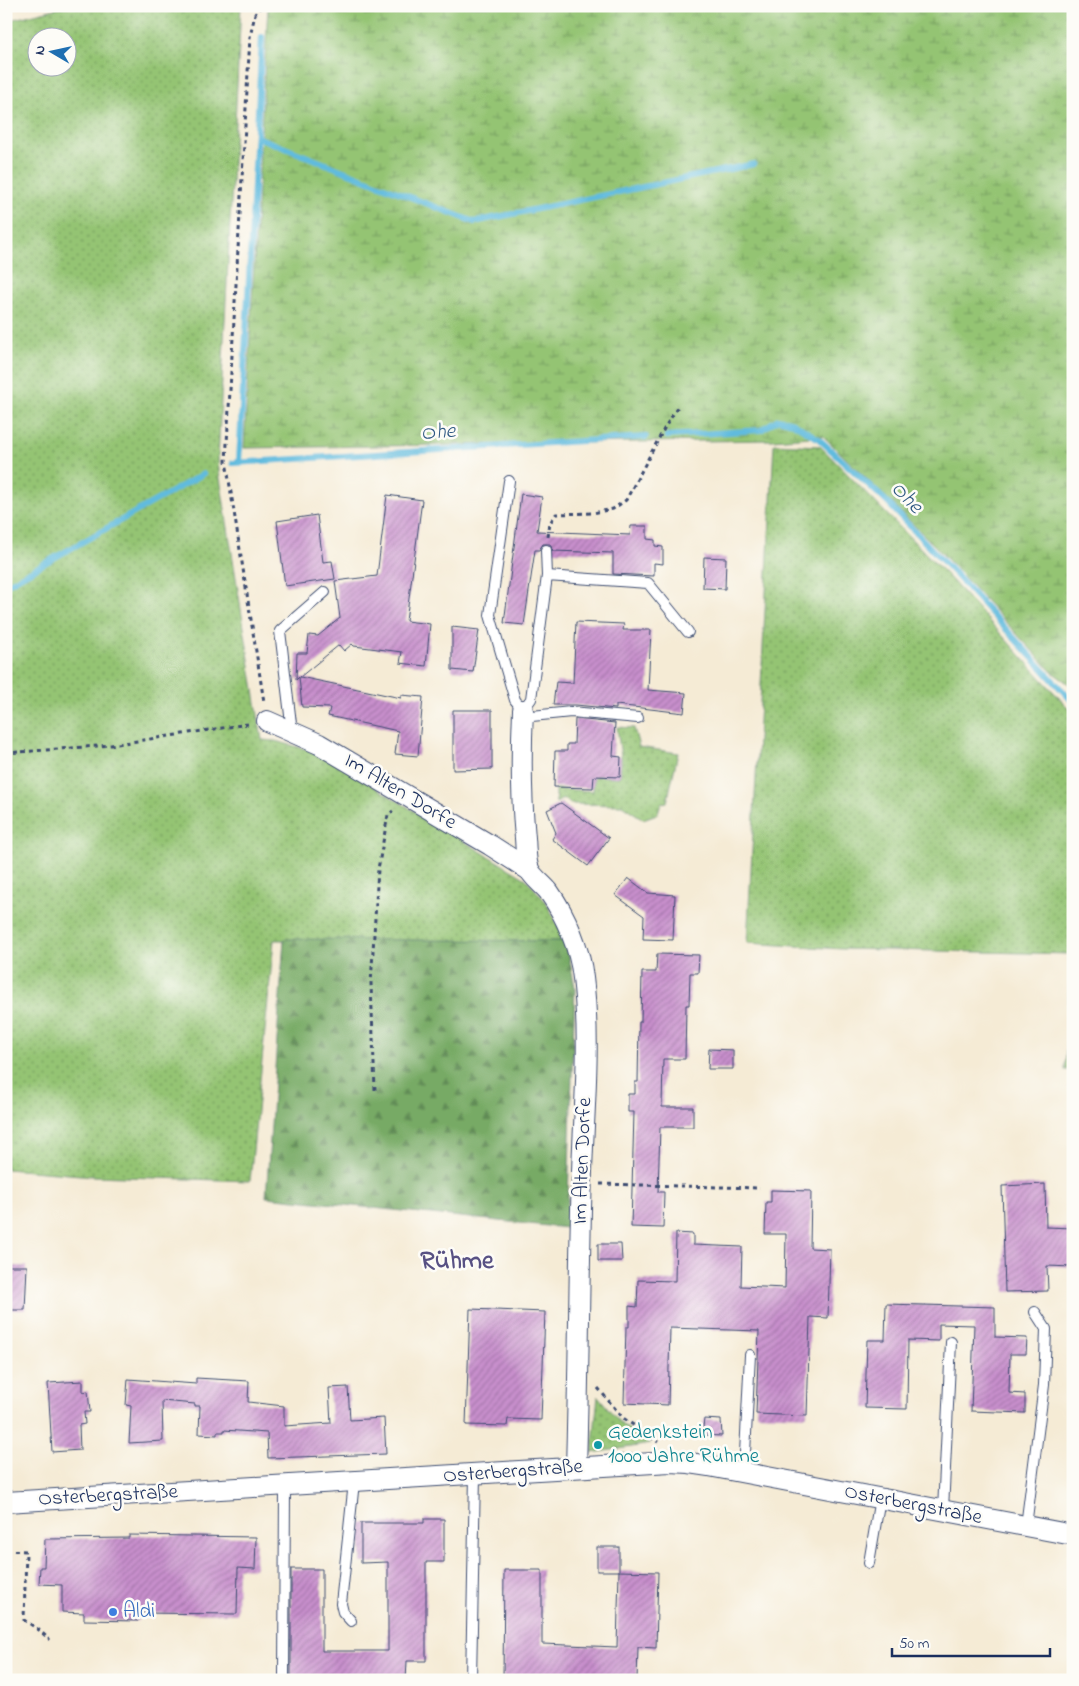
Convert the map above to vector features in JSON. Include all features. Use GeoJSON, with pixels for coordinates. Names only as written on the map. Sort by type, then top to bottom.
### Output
{"type":"FeatureCollection","features":[{"type":"Feature","properties":{"kind":"street"},"geometry":{"type":"LineString","coordinates":[[523,714],[522,811],[529,870]]}},
{"type":"Feature","properties":{"kind":"street","name":"Im Alten Dorfe"},"geometry":{"type":"LineString","coordinates":[[267,721],[319,744],[529,870],[548,891],[559,908],[576,949],[583,975],[587,1063],[582,1184],[576,1467]]}},
{"type":"Feature","properties":{"kind":"street","name":"Osterbergstraße"},"geometry":{"type":"LineString","coordinates":[[6,1502],[475,1475],[652,1462],[690,1463],[1073,1535]]}},
{"type":"Feature","properties":{"kind":"lane"},"geometry":{"type":"LineString","coordinates":[[508,481],[490,615],[515,700],[523,714]]}},
{"type":"Feature","properties":{"kind":"lane"},"geometry":{"type":"LineString","coordinates":[[523,714],[531,699],[547,576],[546,550]]}},
{"type":"Feature","properties":{"kind":"lane"},"geometry":{"type":"LineString","coordinates":[[547,576],[648,583],[688,632]]}},
{"type":"Feature","properties":{"kind":"lane"},"geometry":{"type":"LineString","coordinates":[[292,732],[280,631],[325,592]]}},
{"type":"Feature","properties":{"kind":"lane"},"geometry":{"type":"LineString","coordinates":[[523,714],[571,712],[638,718]]}},
{"type":"Feature","properties":{"kind":"lane"},"geometry":{"type":"LineString","coordinates":[[1026,1526],[1044,1385],[1046,1329],[1035,1312]]}},
{"type":"Feature","properties":{"kind":"lane"},"geometry":{"type":"LineString","coordinates":[[943,1510],[951,1342]]}},
{"type":"Feature","properties":{"kind":"lane"},"geometry":{"type":"LineString","coordinates":[[744,1473],[750,1355]]}},
{"type":"Feature","properties":{"kind":"lane"},"geometry":{"type":"LineString","coordinates":[[471,1680],[475,1475]]}},
{"type":"Feature","properties":{"kind":"lane"},"geometry":{"type":"LineString","coordinates":[[351,1621],[343,1612],[341,1604],[354,1482]]}},
{"type":"Feature","properties":{"kind":"lane"},"geometry":{"type":"LineString","coordinates":[[284,1680],[285,1486]]}},
{"type":"Feature","properties":{"kind":"lane"},"geometry":{"type":"LineString","coordinates":[[869,1563],[880,1498]]}},
{"type":"Feature","properties":{"kind":"path"},"geometry":{"type":"LineString","coordinates":[[6,753],[111,745],[267,721],[226,462],[250,37],[255,14],[262,6]]}},
{"type":"Feature","properties":{"kind":"path"},"geometry":{"type":"LineString","coordinates":[[546,550],[550,523],[556,514],[593,513],[613,509],[626,500],[665,426],[679,405]]}},
{"type":"Feature","properties":{"kind":"path"},"geometry":{"type":"LineString","coordinates":[[375,1090],[371,984],[378,869],[388,815],[411,798]]}},
{"type":"Feature","properties":{"kind":"path"},"geometry":{"type":"LineString","coordinates":[[582,1184],[760,1188]]}},
{"type":"Feature","properties":{"kind":"path"},"geometry":{"type":"LineString","coordinates":[[578,1366],[623,1418],[661,1444]]}},
{"type":"Feature","properties":{"kind":"path"},"geometry":{"type":"LineString","coordinates":[[6,1550],[26,1550],[24,1620],[50,1640]]}},
{"type":"Feature","properties":{"kind":"green space"},"geometry":{"type":"Polygon","coordinates":[[[67,6],[241,6],[218,459],[262,740],[275,741],[317,752],[526,879],[546,902],[566,941],[274,940],[250,1181],[93,1176],[6,1169],[6,21],[67,6]]]}},
{"type":"Feature","properties":{"kind":"green space"},"geometry":{"type":"Polygon","coordinates":[[[268,6],[1073,6],[1073,687],[1052,672],[936,547],[823,436],[772,440],[244,448],[268,6]]]}},
{"type":"Feature","properties":{"kind":"green space"},"geometry":{"type":"Polygon","coordinates":[[[774,444],[820,446],[948,576],[1073,713],[1073,1070],[1065,1070],[1071,954],[842,949],[747,943],[774,444]]]}},
{"type":"Feature","properties":{"kind":"green space"},"geometry":{"type":"Polygon","coordinates":[[[617,727],[634,728],[639,747],[678,753],[667,802],[662,803],[657,814],[643,819],[622,805],[570,804],[564,798],[556,803],[556,789],[593,791],[594,776],[620,777],[621,757],[617,727]]]}},
{"type":"Feature","properties":{"kind":"green space"},"geometry":{"type":"Polygon","coordinates":[[[284,939],[566,941],[575,987],[567,1228],[266,1197],[284,939]]]}},
{"type":"Feature","properties":{"kind":"green space"},"geometry":{"type":"Polygon","coordinates":[[[598,1396],[620,1423],[651,1444],[592,1453],[598,1396]]]}},
{"type":"Feature","properties":{"kind":"building"},"geometry":{"type":"Polygon","coordinates":[[[521,494],[542,497],[537,531],[630,535],[631,526],[647,526],[647,539],[655,540],[655,546],[663,547],[663,564],[654,563],[654,576],[613,574],[613,553],[553,551],[550,544],[543,544],[539,550],[535,550],[524,625],[504,623],[521,494]]]}},
{"type":"Feature","properties":{"kind":"building"},"geometry":{"type":"Polygon","coordinates":[[[387,495],[422,500],[406,621],[430,624],[426,666],[400,663],[402,652],[354,646],[352,644],[344,651],[339,645],[300,677],[401,698],[401,695],[423,697],[418,756],[395,754],[398,731],[328,716],[330,708],[302,707],[299,677],[296,680],[297,653],[307,653],[309,635],[318,636],[340,618],[335,581],[377,576],[387,495]]]}},
{"type":"Feature","properties":{"kind":"building"},"geometry":{"type":"Polygon","coordinates":[[[317,515],[323,562],[332,561],[335,579],[285,586],[277,521],[317,515]]]}},
{"type":"Feature","properties":{"kind":"building"},"geometry":{"type":"Polygon","coordinates":[[[704,557],[726,558],[725,589],[703,588],[704,557]]]}},
{"type":"Feature","properties":{"kind":"building"},"geometry":{"type":"Polygon","coordinates":[[[576,622],[624,624],[623,630],[651,630],[648,690],[686,693],[684,713],[616,705],[616,709],[553,705],[556,682],[573,683],[576,622]]]}},
{"type":"Feature","properties":{"kind":"building"},"geometry":{"type":"Polygon","coordinates":[[[452,627],[479,630],[473,672],[452,670],[452,627]]]}},
{"type":"Feature","properties":{"kind":"building"},"geometry":{"type":"Polygon","coordinates":[[[453,710],[492,710],[492,769],[453,770],[453,710]]]}},
{"type":"Feature","properties":{"kind":"building"},"geometry":{"type":"Polygon","coordinates":[[[575,719],[615,723],[613,756],[621,757],[620,777],[594,776],[593,788],[554,787],[555,751],[567,751],[567,744],[574,744],[575,719]]]}},
{"type":"Feature","properties":{"kind":"building"},"geometry":{"type":"Polygon","coordinates":[[[561,803],[609,838],[588,866],[552,839],[556,833],[547,810],[561,803]]]}},
{"type":"Feature","properties":{"kind":"building"},"geometry":{"type":"Polygon","coordinates":[[[628,878],[648,893],[675,895],[673,940],[643,939],[644,916],[615,895],[628,878]]]}},
{"type":"Feature","properties":{"kind":"building"},"geometry":{"type":"Polygon","coordinates":[[[657,954],[699,955],[698,973],[690,973],[689,1005],[686,1005],[685,1059],[663,1059],[662,1107],[693,1107],[693,1127],[660,1127],[658,1192],[664,1192],[663,1228],[631,1227],[634,1112],[628,1112],[628,1094],[635,1094],[635,1082],[638,1082],[642,972],[656,972],[657,954]]]}},
{"type":"Feature","properties":{"kind":"building"},"geometry":{"type":"Polygon","coordinates":[[[709,1049],[733,1050],[733,1069],[708,1069],[709,1049]]]}},
{"type":"Feature","properties":{"kind":"building"},"geometry":{"type":"Polygon","coordinates":[[[1045,1184],[1046,1227],[1073,1228],[1073,1267],[1047,1266],[1048,1291],[1005,1292],[1002,1186],[1045,1184]]]}},
{"type":"Feature","properties":{"kind":"building"},"geometry":{"type":"Polygon","coordinates":[[[771,1190],[811,1191],[810,1248],[830,1249],[828,1318],[810,1317],[807,1416],[756,1414],[759,1331],[670,1328],[668,1405],[624,1403],[626,1327],[629,1327],[629,1306],[637,1307],[638,1280],[675,1281],[676,1233],[693,1234],[693,1245],[742,1247],[741,1286],[785,1288],[786,1234],[765,1234],[766,1202],[771,1202],[771,1190]]]}},
{"type":"Feature","properties":{"kind":"building"},"geometry":{"type":"Polygon","coordinates":[[[598,1244],[621,1244],[622,1261],[598,1261],[598,1244]]]}},
{"type":"Feature","properties":{"kind":"building"},"geometry":{"type":"Polygon","coordinates":[[[6,1266],[27,1266],[25,1310],[6,1310],[6,1266]]]}},
{"type":"Feature","properties":{"kind":"building"},"geometry":{"type":"Polygon","coordinates":[[[886,1304],[995,1307],[995,1337],[1027,1338],[1026,1354],[1010,1354],[1009,1393],[1025,1394],[1025,1413],[971,1411],[974,1325],[939,1324],[939,1341],[908,1340],[907,1409],[865,1408],[867,1340],[885,1340],[886,1304]]]}},
{"type":"Feature","properties":{"kind":"building"},"geometry":{"type":"Polygon","coordinates":[[[470,1309],[545,1312],[541,1420],[508,1419],[507,1426],[466,1425],[470,1309]]]}},
{"type":"Feature","properties":{"kind":"building"},"geometry":{"type":"Polygon","coordinates":[[[196,1378],[249,1381],[248,1402],[284,1406],[284,1426],[331,1423],[329,1388],[348,1387],[350,1420],[384,1418],[386,1454],[268,1458],[267,1433],[224,1430],[224,1432],[217,1432],[217,1435],[199,1434],[200,1406],[162,1401],[163,1441],[129,1443],[131,1406],[126,1405],[128,1379],[196,1384],[196,1378]]]}},
{"type":"Feature","properties":{"kind":"building"},"geometry":{"type":"Polygon","coordinates":[[[83,1381],[83,1392],[88,1391],[90,1412],[84,1412],[85,1424],[79,1425],[80,1450],[52,1452],[48,1383],[83,1381]]]}},
{"type":"Feature","properties":{"kind":"building"},"geometry":{"type":"Polygon","coordinates":[[[704,1419],[721,1420],[722,1436],[702,1435],[704,1419]]]}},
{"type":"Feature","properties":{"kind":"building"},"geometry":{"type":"Polygon","coordinates":[[[424,1519],[444,1519],[444,1562],[426,1562],[426,1661],[407,1661],[406,1680],[291,1680],[291,1569],[322,1569],[322,1651],[388,1651],[388,1562],[361,1563],[361,1523],[424,1523],[424,1519]]]}},
{"type":"Feature","properties":{"kind":"building"},"geometry":{"type":"Polygon","coordinates":[[[129,1535],[256,1537],[255,1569],[238,1568],[237,1614],[138,1613],[138,1621],[84,1620],[84,1613],[62,1612],[62,1585],[39,1584],[40,1567],[44,1567],[45,1539],[129,1538],[129,1535]]]}},
{"type":"Feature","properties":{"kind":"building"},"geometry":{"type":"Polygon","coordinates":[[[597,1547],[619,1547],[619,1571],[597,1571],[597,1547]]]}},
{"type":"Feature","properties":{"kind":"building"},"geometry":{"type":"Polygon","coordinates":[[[504,1570],[542,1570],[542,1644],[617,1647],[619,1571],[658,1572],[656,1648],[638,1647],[637,1680],[503,1680],[504,1570]]]}},
{"type":"Feature","properties":{"kind":"waterway"},"geometry":{"type":"LineString","coordinates":[[239,462],[262,37]]}},
{"type":"Feature","properties":{"kind":"waterway"},"geometry":{"type":"LineString","coordinates":[[257,137],[474,222],[754,164]]}},
{"type":"Feature","properties":{"kind":"waterway","name":"Ohe"},"geometry":{"type":"LineString","coordinates":[[667,436],[761,430],[778,419],[793,423],[819,439],[885,500],[1073,702]]}},
{"type":"Feature","properties":{"kind":"waterway","name":"Ohe"},"geometry":{"type":"LineString","coordinates":[[233,463],[646,437]]}},
{"type":"Feature","properties":{"kind":"waterway","name":"Ohe"},"geometry":{"type":"LineString","coordinates":[[6,585],[203,474]]}},
{"type":"Feature","properties":{"kind":"place","name":"Gedenkstein 1000 Jahre Rühme"},"geometry":{"type":"Point","coordinates":[598,1445]}},
{"type":"Feature","properties":{"kind":"place","name":"Aldi"},"geometry":{"type":"Point","coordinates":[113,1612]}},
{"type":"Feature","properties":{"kind":"district","name":"Rühme"},"geometry":{"type":"Point","coordinates":[457,1262]}}]}
